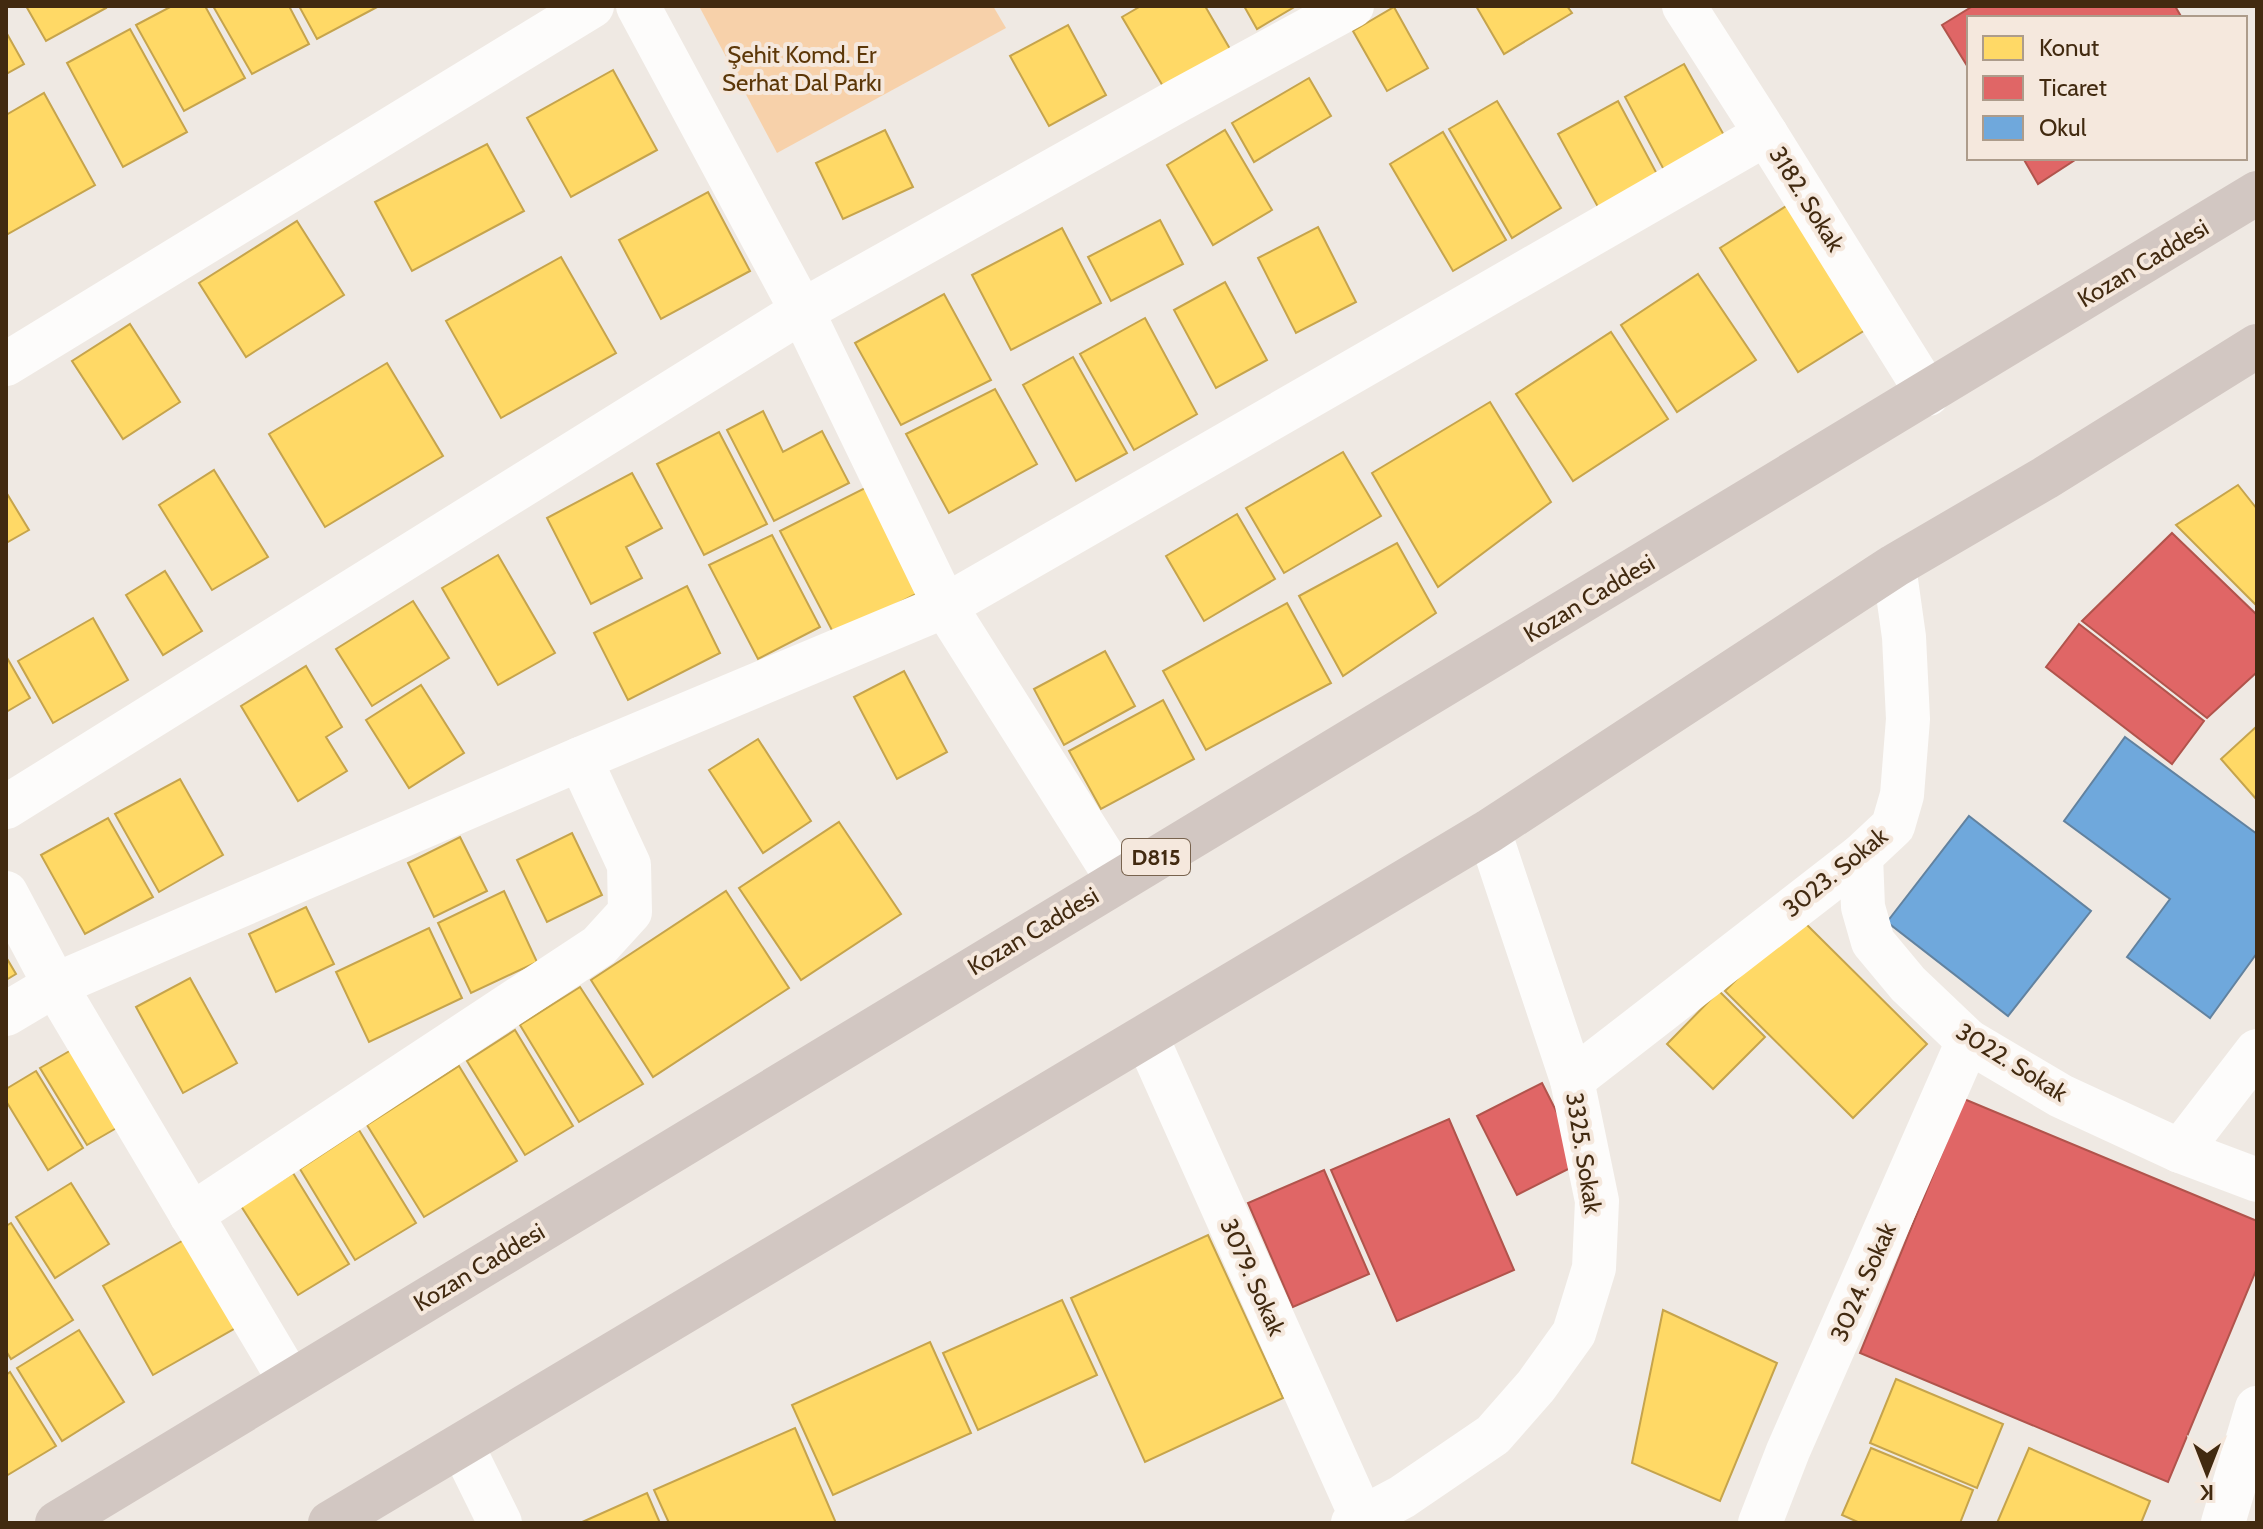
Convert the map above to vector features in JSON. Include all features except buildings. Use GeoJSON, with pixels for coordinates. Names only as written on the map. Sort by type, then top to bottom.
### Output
{"type":"FeatureCollection","features":[{"type":"Feature","properties":{"kind":"highway","name":"Kozan Caddesi"},"geometry":{"type":"LineString","coordinates":[[57,1523],[2257,193]]}},
{"type":"Feature","properties":{"kind":"highway"},"geometry":{"type":"LineString","coordinates":[[330,1523],[1489,831],[1894,566],[2045,478],[2257,346]]}},
{"type":"Feature","properties":{"kind":"street"},"geometry":{"type":"LineString","coordinates":[[6,364],[592,6]]}},
{"type":"Feature","properties":{"kind":"street"},"geometry":{"type":"LineString","coordinates":[[638,6],[802,311],[945,606],[1118,880]]}},
{"type":"Feature","properties":{"kind":"street"},"geometry":{"type":"LineString","coordinates":[[6,807],[802,311],[1352,6]]}},
{"type":"Feature","properties":{"kind":"street","name":"3182. Sokak"},"geometry":{"type":"LineString","coordinates":[[1684,6],[1928,394]]}},
{"type":"Feature","properties":{"kind":"street"},"geometry":{"type":"LineString","coordinates":[[6,1014],[55,985],[945,606],[1766,134]]}},
{"type":"Feature","properties":{"kind":"street","name":"3023. Sokak"},"geometry":{"type":"LineString","coordinates":[[1572,1080],[1861,856],[1893,826],[1902,795],[1908,719],[1904,637],[1894,566]]}},
{"type":"Feature","properties":{"kind":"street"},"geometry":{"type":"LineString","coordinates":[[191,1215],[599,946],[630,912],[629,865],[580,759]]}},
{"type":"Feature","properties":{"kind":"street","name":"3325. Sokak"},"geometry":{"type":"LineString","coordinates":[[1358,1521],[1402,1497],[1493,1435],[1536,1386],[1574,1333],[1594,1268],[1597,1201],[1572,1080],[1489,831]]}},
{"type":"Feature","properties":{"kind":"street","name":"3022. Sokak"},"geometry":{"type":"LineString","coordinates":[[1861,856],[1863,907],[1873,942],[1908,984],[1968,1041],[2061,1096],[2180,1151],[2257,1180]]}},
{"type":"Feature","properties":{"kind":"street"},"geometry":{"type":"LineString","coordinates":[[6,893],[55,985],[290,1381]]}},
{"type":"Feature","properties":{"kind":"street","name":"3079. Sokak"},"geometry":{"type":"LineString","coordinates":[[1146,1036],[1358,1521]]}},
{"type":"Feature","properties":{"kind":"street","name":"3024. Sokak"},"geometry":{"type":"LineString","coordinates":[[1760,1523],[1788,1451],[1968,1041]]}},
{"type":"Feature","properties":{"kind":"street"},"geometry":{"type":"LineString","coordinates":[[2180,1151],[2257,1051]]}},
{"type":"Feature","properties":{"kind":"street"},"geometry":{"type":"LineString","coordinates":[[2223,1523],[2257,1408]]}},
{"type":"Feature","properties":{"kind":"street"},"geometry":{"type":"LineString","coordinates":[[462,1446],[500,1523]]}},
{"type":"Feature","properties":{"kind":"green space","name":"Şehit Komd. Er Serhat Dal Parkı"},"geometry":{"type":"Polygon","coordinates":[[[699,6],[993,6],[1006,28],[777,153],[699,6]]]}}]}
